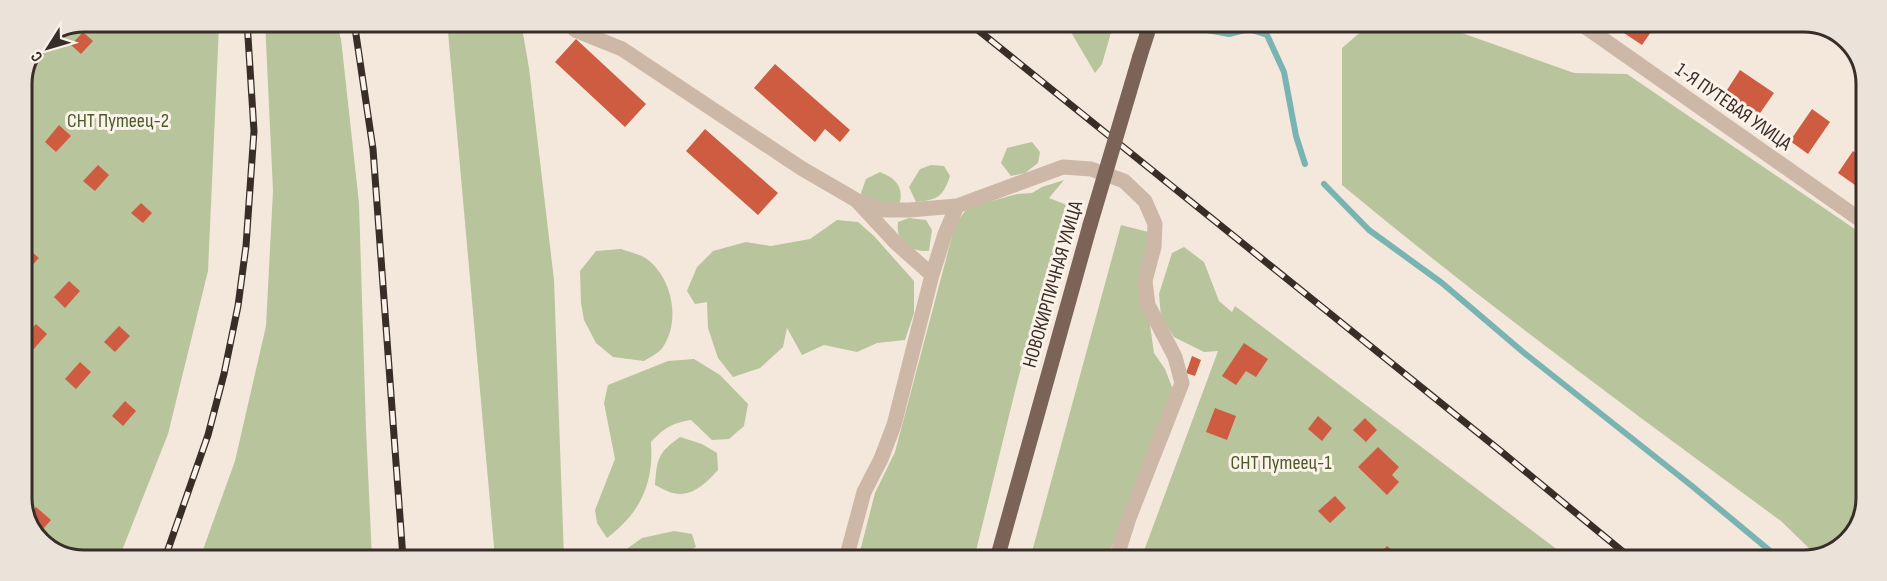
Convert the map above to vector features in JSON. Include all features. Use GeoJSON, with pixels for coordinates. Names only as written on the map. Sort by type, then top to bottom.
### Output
{"type":"FeatureCollection","features":[{"type":"Feature","properties":{"kind":"main road","name":"НОВОКИРПИЧНАЯ УЛИЦА"},"geometry":{"type":"LineString","coordinates":[[1000,549],[1090,225],[1148,32]]}},
{"type":"Feature","properties":{"kind":"street"},"geometry":{"type":"LineString","coordinates":[[580,32],[622,49],[801,168],[856,200],[884,210],[957,206],[1063,167],[1090,169],[1124,181],[1145,201],[1155,224],[1154,247],[1145,281],[1148,305],[1174,357],[1182,384],[1129,518],[1119,549]]}},
{"type":"Feature","properties":{"kind":"street","name":"1-Я ПУТЕВАЯ УЛИЦА"},"geometry":{"type":"LineString","coordinates":[[1593,32],[1855,216]]}},
{"type":"Feature","properties":{"kind":"street"},"geometry":{"type":"LineString","coordinates":[[856,200],[896,243],[932,275]]}},
{"type":"Feature","properties":{"kind":"street"},"geometry":{"type":"LineString","coordinates":[[849,549],[864,492],[881,459],[894,425],[932,275],[957,206]]}},
{"type":"Feature","properties":{"kind":"green space","name":"СНТ Путеец-2"},"geometry":{"type":"Polygon","coordinates":[[[73,32],[219,32],[208,271],[168,434],[123,549],[70,548],[55,541],[42,529],[32,508],[32,73],[35,63],[47,47],[63,35],[73,32]]]}},
{"type":"Feature","properties":{"kind":"green space"},"geometry":{"type":"Polygon","coordinates":[[[266,32],[339,32],[359,203],[372,549],[203,549],[235,461],[266,326],[273,191],[266,32]]]}},
{"type":"Feature","properties":{"kind":"green space"},"geometry":{"type":"Polygon","coordinates":[[[448,32],[523,32],[554,280],[564,549],[494,549],[448,32]]]}},
{"type":"Feature","properties":{"kind":"green space"},"geometry":{"type":"Polygon","coordinates":[[[1071,32],[1111,32],[1102,64],[1095,73],[1071,32]]]}},
{"type":"Feature","properties":{"kind":"green space"},"geometry":{"type":"Polygon","coordinates":[[[1361,32],[1460,32],[1574,73],[1627,74],[1855,229],[1856,498],[1852,518],[1840,534],[1830,543],[1810,549],[1781,521],[1504,314],[1342,185],[1342,48],[1361,32]]]}},
{"type":"Feature","properties":{"kind":"green space"},"geometry":{"type":"Polygon","coordinates":[[[1032,142],[1040,152],[1038,163],[1025,173],[1011,176],[1001,163],[1007,148],[1032,142]]]}},
{"type":"Feature","properties":{"kind":"green space"},"geometry":{"type":"Polygon","coordinates":[[[931,165],[944,166],[950,176],[942,193],[929,200],[916,202],[909,187],[920,169],[931,165]]]}},
{"type":"Feature","properties":{"kind":"green space"},"geometry":{"type":"Polygon","coordinates":[[[880,172],[894,180],[900,188],[899,205],[869,208],[861,193],[866,179],[880,172]]]}},
{"type":"Feature","properties":{"kind":"green space"},"geometry":{"type":"Polygon","coordinates":[[[1064,180],[1049,198],[1067,205],[1018,379],[976,549],[861,549],[875,493],[895,452],[955,225],[965,211],[981,204],[1017,194],[1032,193],[1064,180]]]}},
{"type":"Feature","properties":{"kind":"green space"},"geometry":{"type":"Polygon","coordinates":[[[909,218],[926,220],[932,230],[929,251],[910,248],[902,240],[899,235],[898,222],[909,218]]]}},
{"type":"Feature","properties":{"kind":"green space"},"geometry":{"type":"Polygon","coordinates":[[[837,220],[858,222],[874,236],[914,281],[914,313],[905,340],[877,343],[857,352],[824,345],[802,355],[787,328],[783,347],[760,368],[733,377],[718,358],[708,328],[707,302],[695,304],[687,291],[697,267],[713,251],[746,242],[771,246],[810,239],[837,220]]]}},
{"type":"Feature","properties":{"kind":"green space"},"geometry":{"type":"Polygon","coordinates":[[[1121,225],[1152,233],[1150,325],[1154,353],[1165,369],[1172,387],[1170,402],[1111,549],[1033,549],[1121,225]]]}},
{"type":"Feature","properties":{"kind":"green space","name":"СНТ Путеец-1"},"geometry":{"type":"Polygon","coordinates":[[[1184,247],[1204,262],[1219,301],[1232,312],[1235,306],[1556,549],[1145,549],[1218,351],[1204,352],[1174,337],[1161,317],[1159,294],[1172,253],[1184,247]]]}},
{"type":"Feature","properties":{"kind":"green space"},"geometry":{"type":"Polygon","coordinates":[[[621,249],[644,257],[656,267],[668,288],[671,300],[672,325],[669,336],[657,353],[644,361],[613,357],[596,343],[584,320],[580,271],[596,251],[621,249]]]}},
{"type":"Feature","properties":{"kind":"green space"},"geometry":{"type":"Polygon","coordinates":[[[694,359],[720,375],[748,404],[744,426],[729,439],[712,440],[691,420],[673,425],[660,433],[651,442],[650,471],[636,508],[607,538],[597,523],[595,510],[615,459],[604,403],[608,385],[668,361],[694,359]]]}},
{"type":"Feature","properties":{"kind":"green space"},"geometry":{"type":"Polygon","coordinates":[[[680,437],[702,444],[717,453],[718,470],[698,488],[680,494],[668,492],[655,485],[660,457],[667,447],[680,437]]]}},
{"type":"Feature","properties":{"kind":"green space"},"geometry":{"type":"Polygon","coordinates":[[[674,531],[692,534],[696,547],[692,549],[628,549],[642,538],[674,531]]]}},
{"type":"Feature","properties":{"kind":"building"},"geometry":{"type":"Polygon","coordinates":[[[83,32],[93,41],[81,54],[71,45],[83,32]]]}},
{"type":"Feature","properties":{"kind":"building"},"geometry":{"type":"Polygon","coordinates":[[[1622,32],[1651,32],[1642,45],[1622,32]]]}},
{"type":"Feature","properties":{"kind":"building"},"geometry":{"type":"Polygon","coordinates":[[[576,39],[646,104],[625,127],[555,62],[576,39]]]}},
{"type":"Feature","properties":{"kind":"building"},"geometry":{"type":"Polygon","coordinates":[[[775,64],[850,130],[840,142],[825,129],[815,142],[754,88],[775,64]]]}},
{"type":"Feature","properties":{"kind":"building"},"geometry":{"type":"Polygon","coordinates":[[[1740,70],[1774,93],[1758,116],[1725,93],[1740,70]]]}},
{"type":"Feature","properties":{"kind":"building"},"geometry":{"type":"Polygon","coordinates":[[[1812,109],[1830,122],[1808,154],[1790,141],[1812,109]]]}},
{"type":"Feature","properties":{"kind":"building"},"geometry":{"type":"Polygon","coordinates":[[[59,125],[71,136],[56,152],[45,142],[59,125]]]}},
{"type":"Feature","properties":{"kind":"building"},"geometry":{"type":"Polygon","coordinates":[[[705,129],[778,193],[758,215],[686,151],[705,129]]]}},
{"type":"Feature","properties":{"kind":"building"},"geometry":{"type":"Polygon","coordinates":[[[1853,151],[1855,153],[1855,185],[1838,173],[1853,151]]]}},
{"type":"Feature","properties":{"kind":"building"},"geometry":{"type":"Polygon","coordinates":[[[98,165],[109,175],[95,191],[83,181],[98,165]]]}},
{"type":"Feature","properties":{"kind":"building"},"geometry":{"type":"Polygon","coordinates":[[[141,203],[152,213],[143,223],[131,213],[141,203]]]}},
{"type":"Feature","properties":{"kind":"building"},"geometry":{"type":"Polygon","coordinates":[[[32,252],[39,258],[32,265],[32,252]]]}},
{"type":"Feature","properties":{"kind":"building"},"geometry":{"type":"Polygon","coordinates":[[[69,281],[80,291],[65,308],[54,297],[69,281]]]}},
{"type":"Feature","properties":{"kind":"building"},"geometry":{"type":"Polygon","coordinates":[[[36,324],[47,334],[32,351],[32,328],[36,324]]]}},
{"type":"Feature","properties":{"kind":"building"},"geometry":{"type":"Polygon","coordinates":[[[119,326],[130,336],[115,352],[104,342],[119,326]]]}},
{"type":"Feature","properties":{"kind":"building"},"geometry":{"type":"Polygon","coordinates":[[[1244,343],[1268,359],[1256,377],[1246,371],[1236,385],[1222,376],[1244,343]]]}},
{"type":"Feature","properties":{"kind":"building"},"geometry":{"type":"Polygon","coordinates":[[[1192,356],[1201,360],[1195,376],[1186,373],[1192,356]]]}},
{"type":"Feature","properties":{"kind":"building"},"geometry":{"type":"Polygon","coordinates":[[[80,362],[91,372],[76,389],[65,379],[80,362]]]}},
{"type":"Feature","properties":{"kind":"building"},"geometry":{"type":"Polygon","coordinates":[[[125,401],[136,411],[123,426],[112,416],[125,401]]]}},
{"type":"Feature","properties":{"kind":"building"},"geometry":{"type":"Polygon","coordinates":[[[1215,408],[1236,416],[1227,440],[1206,432],[1215,408]]]}},
{"type":"Feature","properties":{"kind":"building"},"geometry":{"type":"Polygon","coordinates":[[[1318,416],[1332,428],[1322,441],[1308,429],[1318,416]]]}},
{"type":"Feature","properties":{"kind":"building"},"geometry":{"type":"Polygon","coordinates":[[[1365,418],[1377,430],[1366,442],[1353,430],[1365,418]]]}},
{"type":"Feature","properties":{"kind":"building"},"geometry":{"type":"Polygon","coordinates":[[[1378,447],[1399,467],[1392,475],[1399,482],[1387,495],[1358,467],[1378,447]]]}},
{"type":"Feature","properties":{"kind":"building"},"geometry":{"type":"Polygon","coordinates":[[[1335,496],[1346,508],[1330,523],[1318,511],[1335,496]]]}},
{"type":"Feature","properties":{"kind":"building"},"geometry":{"type":"Polygon","coordinates":[[[36,507],[51,520],[43,530],[35,518],[33,511],[36,507]]]}},
{"type":"Feature","properties":{"kind":"waterway"},"geometry":{"type":"LineString","coordinates":[[1218,32],[1229,34],[1237,32]]}},
{"type":"Feature","properties":{"kind":"waterway"},"geometry":{"type":"LineString","coordinates":[[1258,32],[1267,35],[1284,72],[1296,136],[1305,164]]}},
{"type":"Feature","properties":{"kind":"waterway"},"geometry":{"type":"LineString","coordinates":[[1324,184],[1369,230],[1442,283],[1523,352],[1768,549]]}},
{"type":"Feature","properties":{"kind":"railway"},"geometry":{"type":"LineString","coordinates":[[168,549],[208,435],[238,306],[246,246],[254,131],[248,32]]}},
{"type":"Feature","properties":{"kind":"railway"},"geometry":{"type":"LineString","coordinates":[[356,32],[373,149],[402,549]]}},
{"type":"Feature","properties":{"kind":"railway"},"geometry":{"type":"LineString","coordinates":[[980,32],[1620,549]]}}]}
